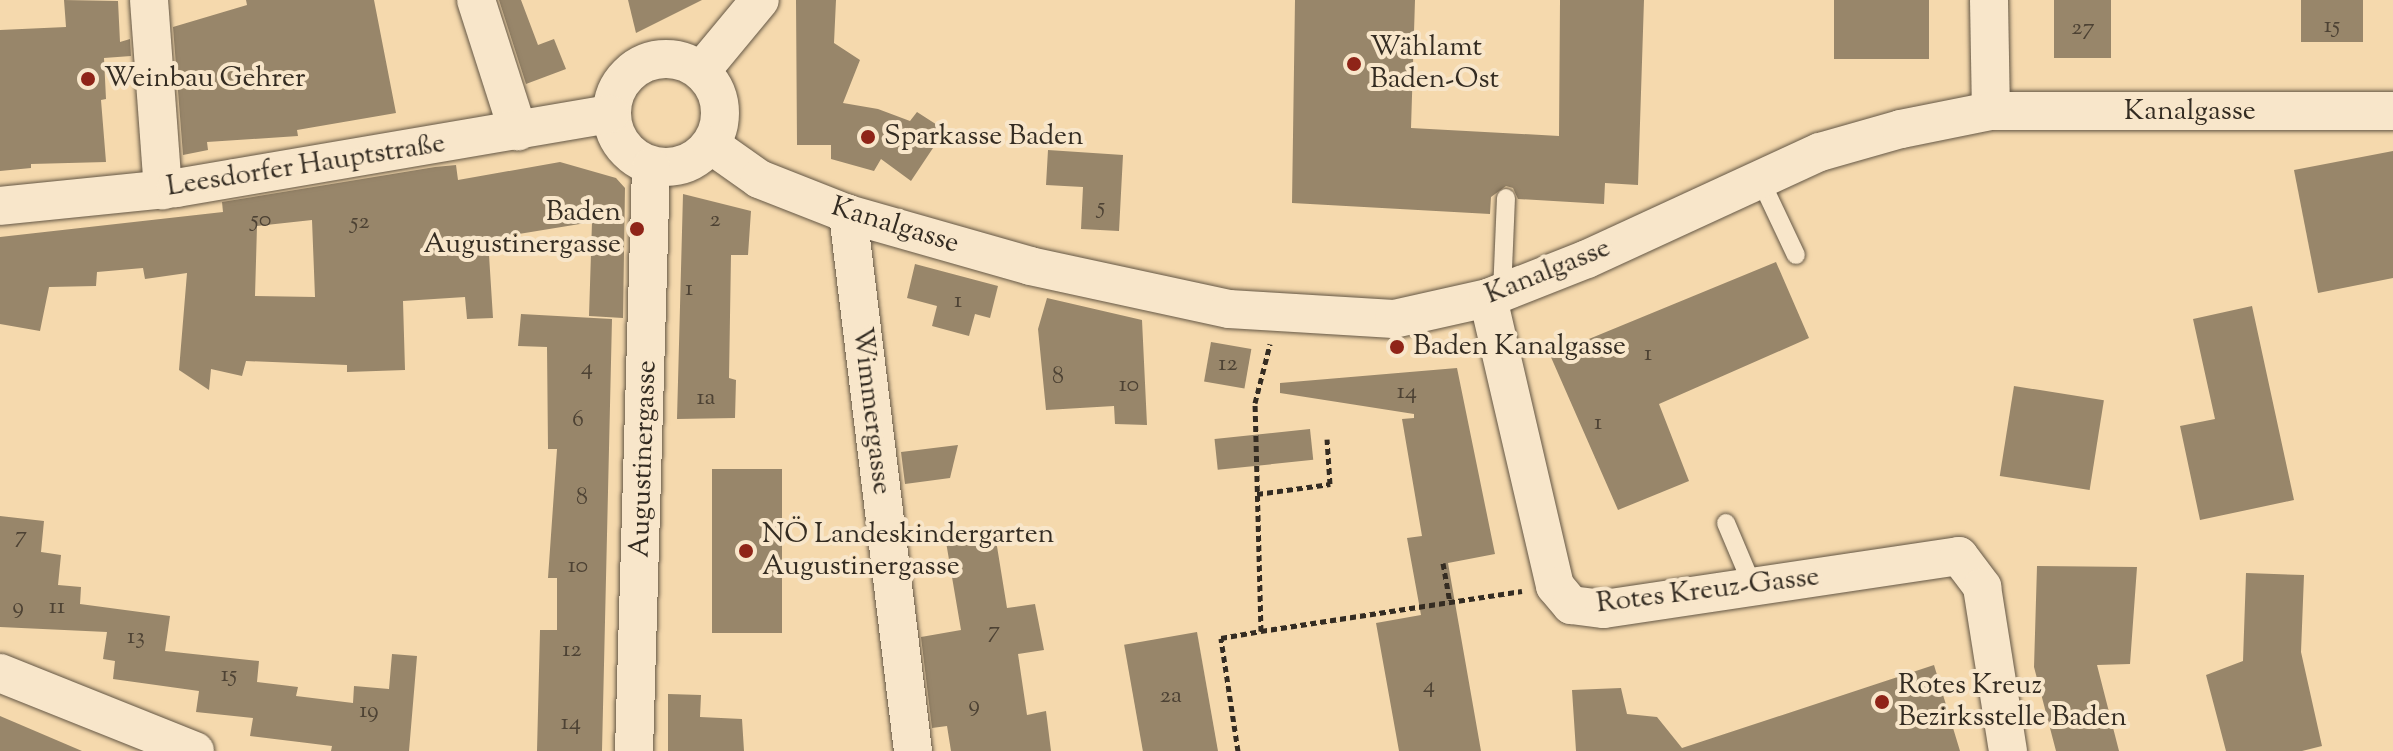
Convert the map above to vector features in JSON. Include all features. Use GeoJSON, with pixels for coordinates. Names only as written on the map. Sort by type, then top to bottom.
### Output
{"type":"FeatureCollection","features":[{"type":"Feature","properties":{"kind":"street"},"geometry":{"type":"LineString","coordinates":[[149,0],[163,190]]}},
{"type":"Feature","properties":{"kind":"street"},"geometry":{"type":"LineString","coordinates":[[476,0],[518,131]]}},
{"type":"Feature","properties":{"kind":"street"},"geometry":{"type":"LineString","coordinates":[[701,71],[760,0]]}},
{"type":"Feature","properties":{"kind":"street"},"geometry":{"type":"LineString","coordinates":[[1989,0],[1991,111]]}},
{"type":"Feature","properties":{"kind":"street"},"geometry":{"type":"LineString","coordinates":[[671,58],[701,71],[715,88],[721,115],[711,145],[686,164],[651,167],[621,145],[610,114],[615,90],[633,69],[671,58]]}},
{"type":"Feature","properties":{"kind":"street","name":"Kanalgasse"},"geometry":{"type":"LineString","coordinates":[[711,145],[759,179],[848,214],[1030,266],[1229,309],[1394,319],[1495,296],[1587,259],[1820,152],[1901,129],[1991,111],[2393,111]]}},
{"type":"Feature","properties":{"kind":"street","name":"Leesdorfer Hauptstraße"},"geometry":{"type":"LineString","coordinates":[[0,206],[163,190],[610,114]]}},
{"type":"Feature","properties":{"kind":"street","name":"Augustinergasse"},"geometry":{"type":"LineString","coordinates":[[634,751],[651,167]]}},
{"type":"Feature","properties":{"kind":"street","name":"Wimmergasse"},"geometry":{"type":"LineString","coordinates":[[848,214],[913,751]]}},
{"type":"Feature","properties":{"kind":"street","name":"Rotes Kreuz-Gasse"},"geometry":{"type":"LineString","coordinates":[[1495,296],[1555,586],[1571,605],[1604,609],[1959,556],[1982,587],[2008,751]]}},
{"type":"Feature","properties":{"kind":"street"},"geometry":{"type":"LineString","coordinates":[[0,673],[195,751]]}},
{"type":"Feature","properties":{"kind":"lane"},"geometry":{"type":"LineString","coordinates":[[1760,179],[1796,255]]}},
{"type":"Feature","properties":{"kind":"lane"},"geometry":{"type":"LineString","coordinates":[[1495,296],[1506,198]]}},
{"type":"Feature","properties":{"kind":"lane"},"geometry":{"type":"LineString","coordinates":[[1726,523],[1753,587]]}},
{"type":"Feature","properties":{"kind":"path"},"geometry":{"type":"LineString","coordinates":[[1261,631],[1255,403],[1279,313]]}},
{"type":"Feature","properties":{"kind":"path"},"geometry":{"type":"LineString","coordinates":[[1257,494],[1330,484],[1327,439]]}},
{"type":"Feature","properties":{"kind":"path"},"geometry":{"type":"LineString","coordinates":[[1443,563],[1450,602]]}},
{"type":"Feature","properties":{"kind":"path"},"geometry":{"type":"LineString","coordinates":[[1238,751],[1221,638],[1555,586]]}},
{"type":"Feature","properties":{"kind":"building"},"geometry":{"type":"Polygon","coordinates":[[[64,0],[118,1],[120,42],[130,39],[131,56],[104,58],[106,99],[101,100],[106,162],[31,164],[31,168],[0,171],[0,30],[66,27],[64,0]]]}},
{"type":"Feature","properties":{"kind":"building"},"geometry":{"type":"Polygon","coordinates":[[[246,0],[374,0],[396,113],[297,130],[298,136],[207,142],[208,150],[183,155],[173,27],[247,5],[246,0]]]}},
{"type":"Feature","properties":{"kind":"building"},"geometry":{"type":"Polygon","coordinates":[[[499,0],[521,0],[538,45],[554,39],[566,69],[526,84],[499,0]]]}},
{"type":"Feature","properties":{"kind":"building"},"geometry":{"type":"Polygon","coordinates":[[[628,0],[702,0],[636,33],[628,0]]]}},
{"type":"Feature","properties":{"kind":"building","name":"Sparkasse Baden"},"geometry":{"type":"Polygon","coordinates":[[[796,0],[836,0],[834,43],[860,60],[843,103],[878,109],[910,121],[917,112],[945,130],[911,181],[881,159],[874,171],[831,159],[831,145],[797,145],[796,0]]]}},
{"type":"Feature","properties":{"kind":"building","name":"Wählamt Baden-Ost"},"geometry":{"type":"Polygon","coordinates":[[[1295,0],[1415,0],[1411,128],[1559,136],[1560,0],[1644,0],[1638,185],[1605,183],[1604,204],[1518,199],[1513,188],[1506,186],[1491,197],[1490,214],[1292,203],[1295,0]]]}},
{"type":"Feature","properties":{"kind":"building"},"geometry":{"type":"Polygon","coordinates":[[[1834,0],[1929,0],[1929,59],[1834,59],[1834,0]]]}},
{"type":"Feature","properties":{"kind":"building"},"geometry":{"type":"Polygon","coordinates":[[[2054,0],[2111,0],[2111,58],[2054,58],[2054,0]]]}},
{"type":"Feature","properties":{"kind":"building"},"geometry":{"type":"Polygon","coordinates":[[[2301,0],[2363,0],[2363,42],[2301,42],[2301,0]]]}},
{"type":"Feature","properties":{"kind":"building"},"geometry":{"type":"Polygon","coordinates":[[[1048,150],[1123,155],[1119,231],[1081,229],[1083,187],[1046,185],[1048,150]]]}},
{"type":"Feature","properties":{"kind":"building"},"geometry":{"type":"Polygon","coordinates":[[[2393,151],[2393,278],[2318,293],[2294,170],[2393,151]]]}},
{"type":"Feature","properties":{"kind":"building"},"geometry":{"type":"Polygon","coordinates":[[[560,162],[616,178],[625,188],[623,318],[589,316],[592,222],[488,239],[493,318],[467,319],[465,297],[403,301],[405,370],[347,372],[347,365],[246,361],[242,376],[211,369],[209,390],[179,370],[187,273],[145,279],[143,268],[97,272],[96,286],[49,287],[40,331],[0,324],[0,237],[223,212],[222,202],[435,167],[456,165],[458,180],[560,162]],[[312,220],[257,226],[255,296],[315,297],[312,220]]]}},
{"type":"Feature","properties":{"kind":"building"},"geometry":{"type":"Polygon","coordinates":[[[683,194],[751,211],[748,255],[731,255],[729,378],[736,380],[735,418],[677,419],[683,194]]]}},
{"type":"Feature","properties":{"kind":"building"},"geometry":{"type":"Polygon","coordinates":[[[1776,262],[1809,338],[1659,404],[1689,481],[1618,510],[1550,355],[1776,262]]]}},
{"type":"Feature","properties":{"kind":"building"},"geometry":{"type":"Polygon","coordinates":[[[915,264],[998,286],[990,318],[975,314],[969,336],[932,326],[937,306],[907,298],[915,264]]]}},
{"type":"Feature","properties":{"kind":"building"},"geometry":{"type":"Polygon","coordinates":[[[1047,298],[1142,320],[1147,425],[1115,424],[1114,406],[1046,410],[1038,329],[1047,298]]]}},
{"type":"Feature","properties":{"kind":"building"},"geometry":{"type":"Polygon","coordinates":[[[2252,306],[2294,500],[2200,520],[2180,426],[2215,419],[2193,319],[2252,306]]]}},
{"type":"Feature","properties":{"kind":"building"},"geometry":{"type":"Polygon","coordinates":[[[521,314],[612,319],[602,751],[537,751],[540,630],[557,630],[557,578],[548,578],[557,449],[548,449],[547,347],[518,346],[521,314]]]}},
{"type":"Feature","properties":{"kind":"building"},"geometry":{"type":"Polygon","coordinates":[[[1211,342],[1251,349],[1244,389],[1204,381],[1211,342]]]}},
{"type":"Feature","properties":{"kind":"building"},"geometry":{"type":"Polygon","coordinates":[[[1457,368],[1495,554],[1448,563],[1481,751],[1399,751],[1376,623],[1421,615],[1407,538],[1422,536],[1402,419],[1414,418],[1414,414],[1280,393],[1280,383],[1457,368]]]}},
{"type":"Feature","properties":{"kind":"building"},"geometry":{"type":"Polygon","coordinates":[[[2014,386],[2104,400],[2090,490],[2000,476],[2014,386]]]}},
{"type":"Feature","properties":{"kind":"building"},"geometry":{"type":"Polygon","coordinates":[[[1310,429],[1313,460],[1218,470],[1215,439],[1310,429]]]}},
{"type":"Feature","properties":{"kind":"building"},"geometry":{"type":"Polygon","coordinates":[[[958,445],[950,478],[905,484],[901,452],[958,445]]]}},
{"type":"Feature","properties":{"kind":"building","name":"NÖ Landeskindergarten Augustinergasse"},"geometry":{"type":"Polygon","coordinates":[[[712,469],[782,469],[782,633],[712,633],[712,469]]]}},
{"type":"Feature","properties":{"kind":"building"},"geometry":{"type":"Polygon","coordinates":[[[0,516],[44,521],[41,552],[61,555],[58,585],[81,587],[80,604],[170,616],[165,651],[259,661],[257,682],[298,687],[296,696],[353,703],[354,686],[389,689],[392,654],[417,656],[409,751],[331,751],[332,746],[250,736],[253,718],[196,712],[199,691],[113,679],[115,661],[103,659],[107,632],[0,627],[0,516]]]}},
{"type":"Feature","properties":{"kind":"building"},"geometry":{"type":"Polygon","coordinates":[[[995,534],[1007,608],[1035,604],[1044,650],[1018,654],[1027,715],[1046,711],[1051,751],[951,751],[947,726],[932,728],[921,637],[961,630],[946,542],[995,534]]]}},
{"type":"Feature","properties":{"kind":"building"},"geometry":{"type":"Polygon","coordinates":[[[2037,566],[2137,567],[2130,664],[2097,665],[2119,751],[2056,751],[2034,667],[2037,566]]]}},
{"type":"Feature","properties":{"kind":"building"},"geometry":{"type":"Polygon","coordinates":[[[2246,573],[2304,575],[2301,652],[2322,746],[2302,751],[2226,751],[2206,675],[2243,661],[2246,573]]]}},
{"type":"Feature","properties":{"kind":"building"},"geometry":{"type":"Polygon","coordinates":[[[1197,632],[1218,751],[1143,751],[1124,645],[1197,632]]]}},
{"type":"Feature","properties":{"kind":"building","name":"Rotes Kreuz Bezirksstelle Baden"},"geometry":{"type":"Polygon","coordinates":[[[1934,665],[1960,751],[1576,751],[1572,690],[1621,688],[1627,714],[1657,717],[1682,748],[1934,665]]]}},
{"type":"Feature","properties":{"kind":"building"},"geometry":{"type":"Polygon","coordinates":[[[668,694],[701,695],[700,717],[742,719],[744,751],[668,751],[668,694]]]}},
{"type":"Feature","properties":{"kind":"building"},"geometry":{"type":"Polygon","coordinates":[[[0,716],[82,751],[0,751],[0,716]]]}},
{"type":"Feature","properties":{"kind":"place","name":"Wählamt Baden-Ost"},"geometry":{"type":"Point","coordinates":[1354,64]}},
{"type":"Feature","properties":{"kind":"place","name":"Weinbau Gehrer"},"geometry":{"type":"Point","coordinates":[88,79]}},
{"type":"Feature","properties":{"kind":"place","name":"Sparkasse Baden"},"geometry":{"type":"Point","coordinates":[868,137]}},
{"type":"Feature","properties":{"kind":"place","name":"Baden Augustinergasse"},"geometry":{"type":"Point","coordinates":[637,229]}},
{"type":"Feature","properties":{"kind":"place","name":"Baden Kanalgasse"},"geometry":{"type":"Point","coordinates":[1397,347]}},
{"type":"Feature","properties":{"kind":"place","name":"NÖ Landeskindergarten Augustinergasse"},"geometry":{"type":"Point","coordinates":[746,551]}},
{"type":"Feature","properties":{"kind":"place","name":"Rotes Kreuz Bezirksstelle Baden"},"geometry":{"type":"Point","coordinates":[1882,702]}}]}
